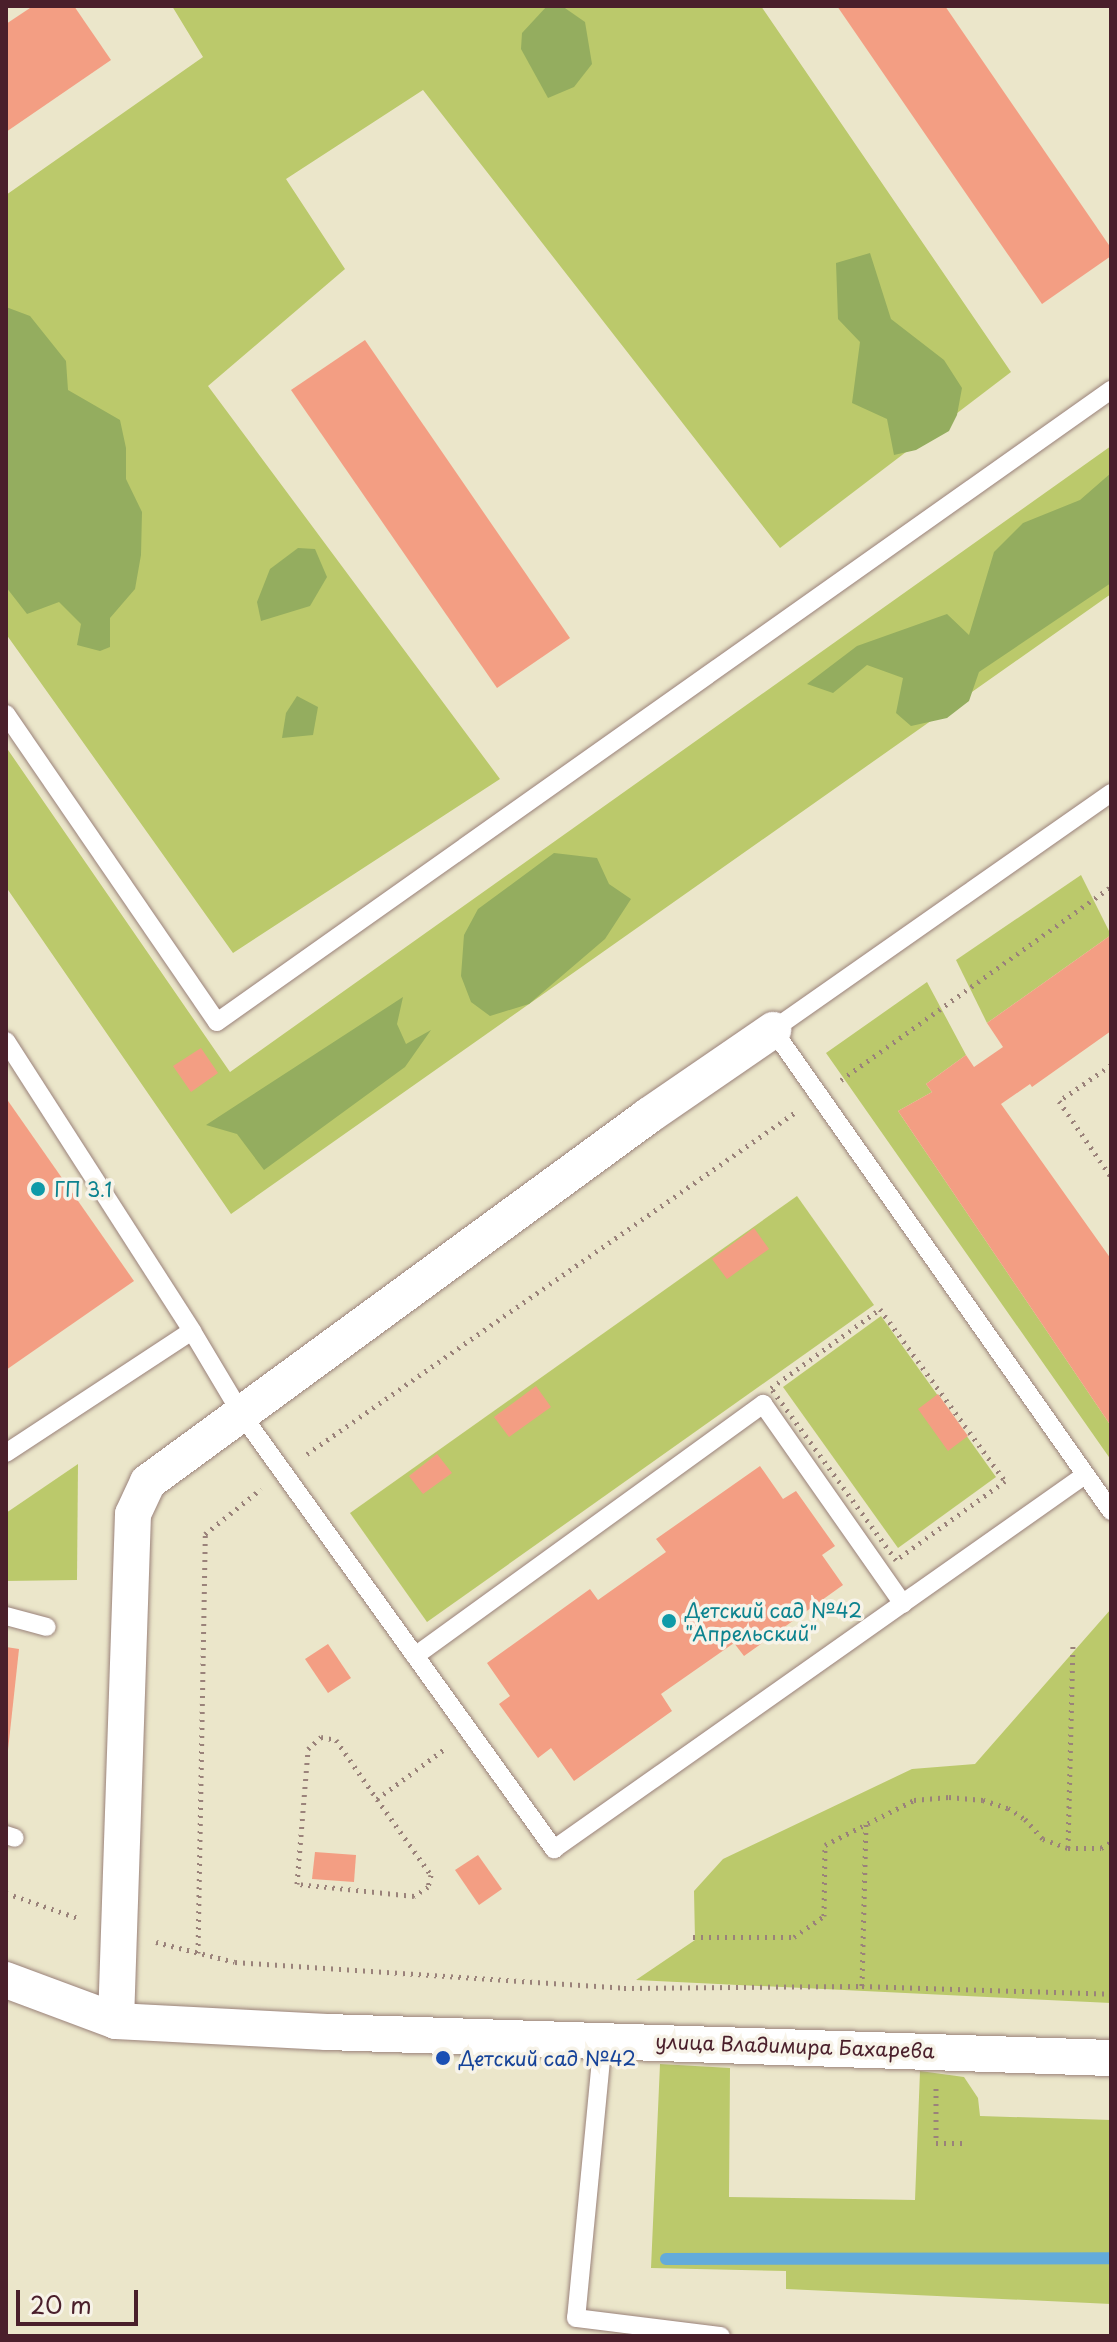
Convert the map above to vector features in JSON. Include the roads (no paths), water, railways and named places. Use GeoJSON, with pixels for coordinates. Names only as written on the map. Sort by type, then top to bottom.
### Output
{"type":"FeatureCollection","features":[{"type":"Feature","properties":{"kind":"street"},"geometry":{"type":"LineString","coordinates":[[116,2021],[133,1514],[148,1482],[648,1116],[773,1030]]}},
{"type":"Feature","properties":{"kind":"street","name":"улица Владимира Бахарева"},"geometry":{"type":"LineString","coordinates":[[6,1980],[116,2021],[327,2032],[1111,2058]]}},
{"type":"Feature","properties":{"kind":"lane"},"geometry":{"type":"LineString","coordinates":[[6,714],[217,1022],[1111,390]]}},
{"type":"Feature","properties":{"kind":"lane"},"geometry":{"type":"LineString","coordinates":[[1111,793],[773,1030],[1111,1511]]}},
{"type":"Feature","properties":{"kind":"lane"},"geometry":{"type":"LineString","coordinates":[[6,1041],[192,1331],[242,1415],[554,1849],[1085,1475]]}},
{"type":"Feature","properties":{"kind":"lane"},"geometry":{"type":"LineString","coordinates":[[6,1453],[192,1331]]}},
{"type":"Feature","properties":{"kind":"lane"},"geometry":{"type":"LineString","coordinates":[[415,1656],[763,1404],[903,1604]]}},
{"type":"Feature","properties":{"kind":"lane"},"geometry":{"type":"LineString","coordinates":[[6,1616],[47,1627]]}},
{"type":"Feature","properties":{"kind":"lane"},"geometry":{"type":"LineString","coordinates":[[603,2039],[576,2318],[721,2336]]}},
{"type":"Feature","properties":{"kind":"waterway"},"geometry":{"type":"LineString","coordinates":[[666,2259],[1111,2258]]}},
{"type":"Feature","properties":{"kind":"place","name":"ГП 3.1"},"geometry":{"type":"Point","coordinates":[38,1189]}},
{"type":"Feature","properties":{"kind":"place","name":"Детский сад №42 \"Апрельский\""},"geometry":{"type":"Point","coordinates":[669,1621]}},
{"type":"Feature","properties":{"kind":"place","name":"Детский сад №42"},"geometry":{"type":"Point","coordinates":[443,2058]}}]}
